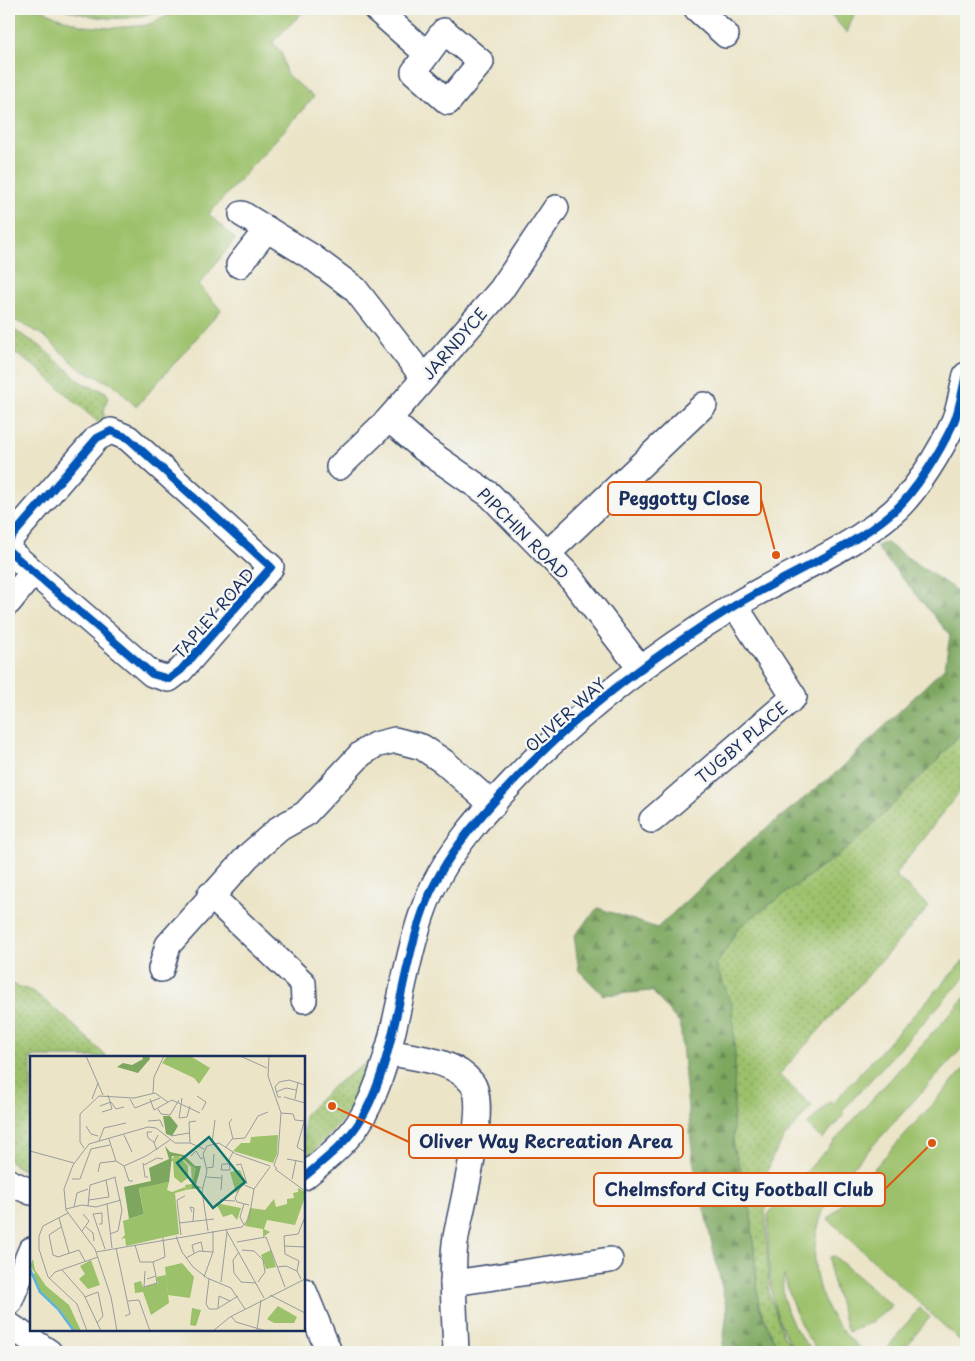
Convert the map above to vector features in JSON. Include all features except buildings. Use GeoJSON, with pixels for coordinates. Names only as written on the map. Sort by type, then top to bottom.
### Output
{"type":"FeatureCollection","features":[{"type":"Feature","properties":{"kind":"street"},"geometry":{"type":"LineString","coordinates":[[376,9],[427,54]]}},
{"type":"Feature","properties":{"kind":"street"},"geometry":{"type":"LineString","coordinates":[[697,9],[726,35]]}},
{"type":"Feature","properties":{"kind":"street","name":"JARNDYCE"},"geometry":{"type":"LineString","coordinates":[[339,467],[389,419],[501,290],[556,208]]}},
{"type":"Feature","properties":{"kind":"street"},"geometry":{"type":"LineString","coordinates":[[242,214],[312,257],[355,289],[424,378]]}},
{"type":"Feature","properties":{"kind":"street"},"geometry":{"type":"LineString","coordinates":[[240,265],[267,229]]}},
{"type":"Feature","properties":{"kind":"street","name":"OLIVER WAY"},"geometry":{"type":"LineString","coordinates":[[305,1176],[330,1155],[358,1125],[376,1090],[387,1052],[409,954],[423,909],[441,871],[465,837],[565,730],[640,668],[734,606],[853,541],[895,511],[930,468],[961,423],[966,375]]}},
{"type":"Feature","properties":{"kind":"street"},"geometry":{"type":"LineString","coordinates":[[547,554],[704,405]]}},
{"type":"Feature","properties":{"kind":"street","name":"PIPCHIN ROAD"},"geometry":{"type":"LineString","coordinates":[[389,419],[424,449],[490,495],[570,577],[640,668]]}},
{"type":"Feature","properties":{"kind":"street","name":"TAPLEY ROAD"},"geometry":{"type":"LineString","coordinates":[[9,540],[97,438],[110,431],[128,438],[272,567],[181,670],[168,679],[152,674],[9,551]]}},
{"type":"Feature","properties":{"kind":"street"},"geometry":{"type":"LineString","coordinates":[[9,602],[33,572]]}},
{"type":"Feature","properties":{"kind":"street","name":"TUGBY PLACE"},"geometry":{"type":"LineString","coordinates":[[652,820],[794,697],[734,606]]}},
{"type":"Feature","properties":{"kind":"street"},"geometry":{"type":"LineString","coordinates":[[161,969],[168,945],[210,895],[248,856],[280,828],[305,814],[361,754],[375,745],[395,740],[422,747],[444,762],[493,805]]}},
{"type":"Feature","properties":{"kind":"street"},"geometry":{"type":"LineString","coordinates":[[210,895],[304,983],[304,1000]]}},
{"type":"Feature","properties":{"kind":"street"},"geometry":{"type":"LineString","coordinates":[[387,1052],[450,1067],[463,1074],[473,1084],[478,1104],[475,1137],[455,1240],[453,1283],[456,1352]]}},
{"type":"Feature","properties":{"kind":"street"},"geometry":{"type":"LineString","coordinates":[[9,1182],[30,1192]]}},
{"type":"Feature","properties":{"kind":"street"},"geometry":{"type":"LineString","coordinates":[[9,1304],[30,1252]]}},
{"type":"Feature","properties":{"kind":"street"},"geometry":{"type":"LineString","coordinates":[[453,1283],[610,1260]]}},
{"type":"Feature","properties":{"kind":"street"},"geometry":{"type":"LineString","coordinates":[[305,1293],[329,1352]]}},
{"type":"Feature","properties":{"kind":"street"},"geometry":{"type":"LineString","coordinates":[[9,1324],[49,1352]]}},
{"type":"Feature","properties":{"kind":"green space"},"geometry":{"type":"Polygon","coordinates":[[[9,9],[42,9],[83,26],[112,28],[147,25],[183,9],[306,9],[273,42],[282,54],[286,74],[314,97],[209,214],[235,239],[199,285],[221,310],[136,407],[114,385],[80,369],[44,336],[9,317],[9,9]]]}},
{"type":"Feature","properties":{"kind":"green space"},"geometry":{"type":"Polygon","coordinates":[[[64,9],[160,9],[137,17],[112,18],[64,9]]]}},
{"type":"Feature","properties":{"kind":"green space"},"geometry":{"type":"Polygon","coordinates":[[[826,9],[856,9],[847,33],[826,9]]]}},
{"type":"Feature","properties":{"kind":"green space"},"geometry":{"type":"Polygon","coordinates":[[[9,327],[39,345],[82,383],[106,392],[108,396],[104,411],[104,424],[101,425],[37,368],[9,349],[9,327]]]}},
{"type":"Feature","properties":{"kind":"green space"},"geometry":{"type":"Polygon","coordinates":[[[885,542],[966,597],[966,726],[936,762],[853,844],[739,927],[716,966],[732,1005],[735,1056],[733,1147],[749,1193],[759,1306],[779,1352],[722,1352],[727,1310],[693,1161],[680,1024],[652,991],[603,995],[579,971],[574,936],[598,908],[657,928],[749,842],[837,772],[945,667],[950,635],[876,547],[885,542]]]}},
{"type":"Feature","properties":{"kind":"green space"},"geometry":{"type":"Polygon","coordinates":[[[966,726],[966,783],[895,875],[929,907],[779,1075],[812,1106],[784,1138],[772,1158],[764,1181],[769,1293],[783,1335],[796,1352],[779,1352],[759,1306],[749,1193],[733,1147],[735,1056],[715,966],[739,927],[853,844],[936,762],[966,726]]]}},
{"type":"Feature","properties":{"kind":"green space"},"geometry":{"type":"Polygon","coordinates":[[[966,958],[966,976],[842,1111],[845,1114],[822,1139],[807,1125],[830,1101],[833,1103],[966,958]]]}},
{"type":"Feature","properties":{"kind":"green space"},"geometry":{"type":"Polygon","coordinates":[[[9,983],[34,992],[65,1017],[106,1056],[30,1056],[30,1174],[9,1161],[9,983]]]}},
{"type":"Feature","properties":{"kind":"green space"},"geometry":{"type":"Polygon","coordinates":[[[966,996],[966,1044],[835,1188],[821,1217],[816,1239],[815,1261],[818,1282],[824,1302],[833,1319],[845,1334],[866,1352],[819,1352],[801,1325],[784,1275],[783,1296],[786,1307],[800,1336],[814,1352],[797,1352],[787,1337],[774,1304],[769,1269],[768,1214],[966,996]]]}},
{"type":"Feature","properties":{"kind":"green space"},"geometry":{"type":"Polygon","coordinates":[[[369,1061],[371,1063],[360,1091],[345,1116],[316,1149],[305,1158],[305,1114],[333,1086],[369,1061]]]}},
{"type":"Feature","properties":{"kind":"green space"},"geometry":{"type":"Polygon","coordinates":[[[966,1067],[966,1346],[828,1219],[966,1067]]]}},
{"type":"Feature","properties":{"kind":"green space"},"geometry":{"type":"Polygon","coordinates":[[[834,1256],[892,1306],[872,1322],[848,1332],[830,1273],[830,1257],[834,1256]]]}},
{"type":"Feature","properties":{"kind":"green space"},"geometry":{"type":"Polygon","coordinates":[[[919,1308],[930,1317],[901,1352],[884,1352],[919,1308]]]}},
{"type":"Feature","properties":{"kind":"cycle path"},"geometry":{"type":"LineString","coordinates":[[305,1176],[346,1139],[358,1124],[370,1101],[388,1049],[408,964],[423,911],[431,890],[467,833],[512,782],[551,743],[600,700],[652,660],[754,594],[856,539],[902,504],[927,470],[954,422],[966,375]]}},
{"type":"Feature","properties":{"kind":"cycle path"},"geometry":{"type":"LineString","coordinates":[[9,540],[97,438],[111,431],[128,438],[271,567],[181,670],[169,679],[152,674],[9,551]]}},
{"type":"Feature","properties":{"kind":"place","name":"Peggotty Close"},"geometry":{"type":"Point","coordinates":[776,555]}},
{"type":"Feature","properties":{"kind":"place","name":"Oliver Way Recreation Area"},"geometry":{"type":"Point","coordinates":[332,1106]}},
{"type":"Feature","properties":{"kind":"place","name":"Chelmsford City Football Club"},"geometry":{"type":"Point","coordinates":[932,1143]}}]}
